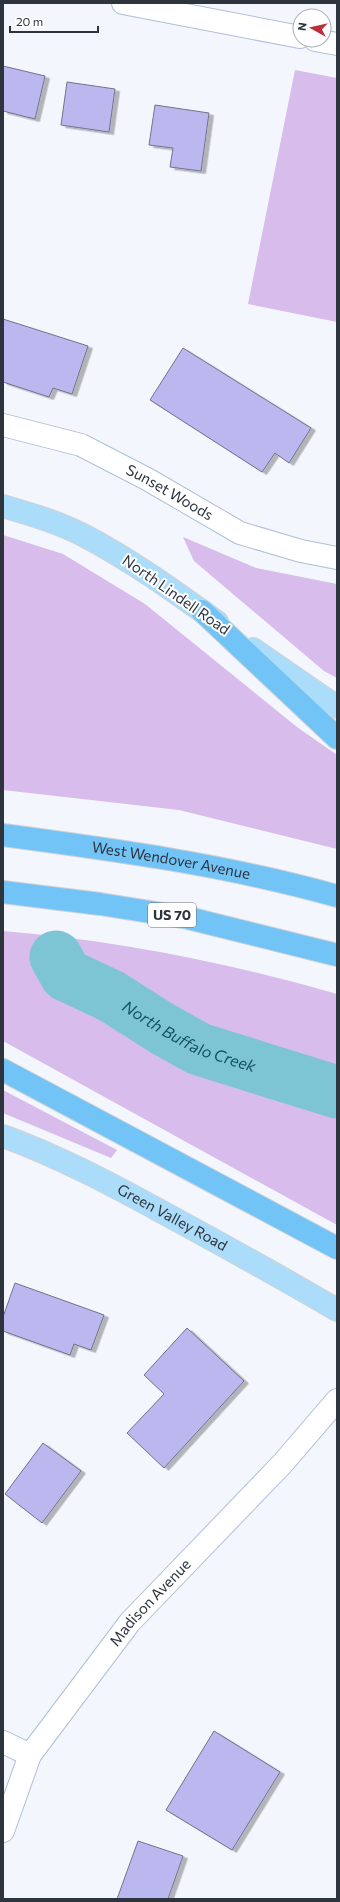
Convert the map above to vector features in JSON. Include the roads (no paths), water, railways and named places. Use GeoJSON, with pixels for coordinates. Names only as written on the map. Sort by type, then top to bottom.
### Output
{"type":"FeatureCollection","features":[{"type":"Feature","properties":{"kind":"highway"},"geometry":{"type":"LineString","coordinates":[[202,612],[337,738]]}},
{"type":"Feature","properties":{"kind":"highway","name":"West Wendover Avenue"},"geometry":{"type":"LineString","coordinates":[[3,835],[201,863],[290,882],[337,896]]}},
{"type":"Feature","properties":{"kind":"highway","name":"US 70"},"geometry":{"type":"LineString","coordinates":[[3,892],[100,904],[188,918],[337,955]]}},
{"type":"Feature","properties":{"kind":"highway"},"geometry":{"type":"LineString","coordinates":[[3,1070],[337,1248]]}},
{"type":"Feature","properties":{"kind":"main road","name":"North Lindell Road"},"geometry":{"type":"LineString","coordinates":[[3,506],[35,515],[82,535],[135,564],[298,681],[337,707]]}},
{"type":"Feature","properties":{"kind":"main road","name":"Green Valley Road"},"geometry":{"type":"LineString","coordinates":[[3,1136],[23,1143],[119,1189],[264,1267],[337,1310]]}},
{"type":"Feature","properties":{"kind":"street"},"geometry":{"type":"LineString","coordinates":[[123,3],[292,35]]}},
{"type":"Feature","properties":{"kind":"street","name":"Sunset Woods"},"geometry":{"type":"LineString","coordinates":[[3,425],[81,445],[147,479],[240,533],[301,551],[337,558]]}},
{"type":"Feature","properties":{"kind":"street","name":"Madison Avenue"},"geometry":{"type":"LineString","coordinates":[[3,1831],[30,1755],[130,1622],[283,1463],[337,1400]]}},
{"type":"Feature","properties":{"kind":"street"},"geometry":{"type":"LineString","coordinates":[[3,1742],[30,1755]]}},
{"type":"Feature","properties":{"kind":"waterway","name":"North Buffalo Creek"},"geometry":{"type":"LineString","coordinates":[[56,957],[66,975],[111,996],[163,1029],[199,1049],[337,1092]]}}]}
